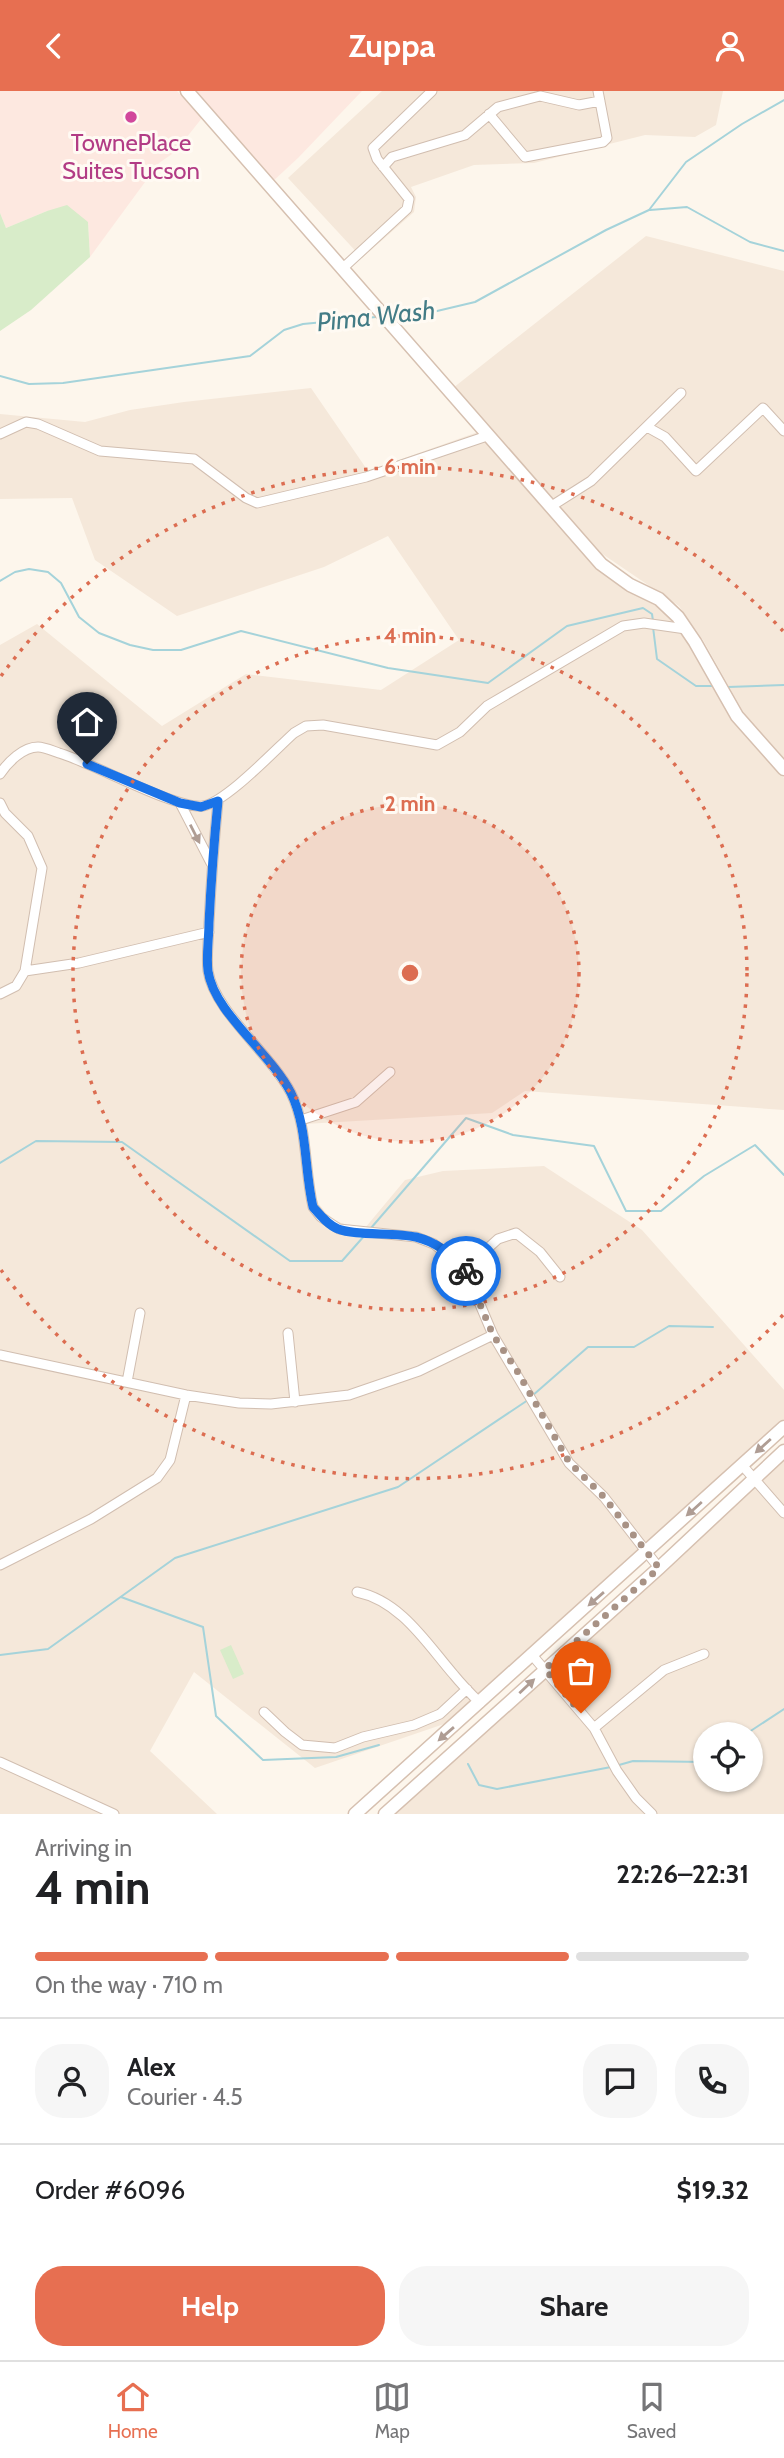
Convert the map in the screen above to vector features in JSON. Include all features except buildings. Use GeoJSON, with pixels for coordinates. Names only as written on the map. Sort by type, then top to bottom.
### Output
{"type":"FeatureCollection","features":[{"type":"Feature","properties":{"kind":"main road"},"geometry":{"type":"LineString","coordinates":[[187,91],[601,564],[630,585],[660,600],[678,617],[737,716],[784,769]]}},
{"type":"Feature","properties":{"kind":"main road"},"geometry":{"type":"LineString","coordinates":[[355,1814],[784,1427]]}},
{"type":"Feature","properties":{"kind":"main road"},"geometry":{"type":"LineString","coordinates":[[386,1814],[659,1568],[784,1451]]}},
{"type":"Feature","properties":{"kind":"street"},"geometry":{"type":"LineString","coordinates":[[343,268],[407,209],[410,199],[377,159],[373,148],[432,91]]}},
{"type":"Feature","properties":{"kind":"street"},"geometry":{"type":"LineString","coordinates":[[383,167],[392,157],[465,135],[489,114],[498,107],[540,93],[579,105],[599,96],[607,138],[603,142],[537,157],[525,157],[489,114]]}},
{"type":"Feature","properties":{"kind":"street"},"geometry":{"type":"LineString","coordinates":[[550,507],[591,481],[681,393]]}},
{"type":"Feature","properties":{"kind":"street"},"geometry":{"type":"LineString","coordinates":[[647,427],[665,437],[696,471],[764,408],[784,431]]}},
{"type":"Feature","properties":{"kind":"street"},"geometry":{"type":"LineString","coordinates":[[0,434],[26,422],[38,424],[100,451],[194,459],[246,498],[257,503],[366,477],[487,436]]}},
{"type":"Feature","properties":{"kind":"street"},"geometry":{"type":"LineString","coordinates":[[0,773],[6,764],[25,751],[38,747],[68,755],[180,803],[201,807],[218,801],[294,733],[306,726],[338,726],[437,745],[460,732],[487,706],[520,686],[624,626],[658,617],[663,609],[660,600]]}},
{"type":"Feature","properties":{"kind":"street"},"geometry":{"type":"LineString","coordinates":[[641,623],[686,629]]}},
{"type":"Feature","properties":{"kind":"street"},"geometry":{"type":"LineString","coordinates":[[218,801],[211,864],[208,972],[227,1011],[267,1056],[286,1083],[300,1120],[313,1207],[321,1217],[339,1230],[425,1240],[450,1254],[465,1269],[493,1335],[516,1369],[569,1462],[604,1497],[659,1568]]}},
{"type":"Feature","properties":{"kind":"street"},"geometry":{"type":"LineString","coordinates":[[0,803],[5,813],[28,836],[42,868],[25,971],[16,986],[0,995]]}},
{"type":"Feature","properties":{"kind":"street"},"geometry":{"type":"LineString","coordinates":[[180,803],[211,864]]}},
{"type":"Feature","properties":{"kind":"street"},"geometry":{"type":"LineString","coordinates":[[25,971],[92,960],[209,932]]}},
{"type":"Feature","properties":{"kind":"street"},"geometry":{"type":"LineString","coordinates":[[300,1120],[356,1102],[390,1072]]}},
{"type":"Feature","properties":{"kind":"street"},"geometry":{"type":"LineString","coordinates":[[465,1269],[498,1239],[516,1233],[540,1252],[560,1277]]}},
{"type":"Feature","properties":{"kind":"street"},"geometry":{"type":"LineString","coordinates":[[127,1382],[140,1313]]}},
{"type":"Feature","properties":{"kind":"street"},"geometry":{"type":"LineString","coordinates":[[288,1333],[295,1402]]}},
{"type":"Feature","properties":{"kind":"street"},"geometry":{"type":"LineString","coordinates":[[0,1366],[2,1355],[186,1395],[239,1403],[295,1402],[349,1395],[419,1371],[493,1335]]}},
{"type":"Feature","properties":{"kind":"street"},"geometry":{"type":"LineString","coordinates":[[0,1565],[91,1519],[157,1478],[170,1460],[186,1395]]}},
{"type":"Feature","properties":{"kind":"street"},"geometry":{"type":"LineString","coordinates":[[742,1465],[784,1513]]}},
{"type":"Feature","properties":{"kind":"street"},"geometry":{"type":"LineString","coordinates":[[357,1592],[384,1603],[400,1614],[480,1703]]}},
{"type":"Feature","properties":{"kind":"street"},"geometry":{"type":"LineString","coordinates":[[594,1728],[664,1670],[704,1654]]}},
{"type":"Feature","properties":{"kind":"street"},"geometry":{"type":"LineString","coordinates":[[532,1655],[594,1728],[617,1771],[652,1814]]}},
{"type":"Feature","properties":{"kind":"street"},"geometry":{"type":"LineString","coordinates":[[264,1712],[302,1745],[335,1748],[440,1714],[467,1689]]}},
{"type":"Feature","properties":{"kind":"street"},"geometry":{"type":"LineString","coordinates":[[0,1762],[114,1814]]}},
{"type":"Feature","properties":{"kind":"shaded area"},"geometry":{"type":"Polygon","coordinates":[[[0,91],[177,91],[202,118],[175,152],[159,163],[90,257],[88,222],[47,211],[6,228],[0,213],[0,91]]]}},
{"type":"Feature","properties":{"kind":"shaded area"},"geometry":{"type":"Polygon","coordinates":[[[192,91],[362,91],[271,183],[192,91]]]}},
{"type":"Feature","properties":{"kind":"shaded area"},"geometry":{"type":"Polygon","coordinates":[[[382,91],[723,91],[716,125],[695,137],[645,135],[534,163],[474,165],[411,187],[416,197],[414,212],[362,258],[288,178],[382,91]]]}},
{"type":"Feature","properties":{"kind":"shaded area"},"geometry":{"type":"Polygon","coordinates":[[[646,236],[784,271],[784,758],[745,715],[703,640],[679,606],[598,551],[453,388],[646,236]]]}},
{"type":"Feature","properties":{"kind":"shaded area"},"geometry":{"type":"Polygon","coordinates":[[[311,388],[368,471],[478,432],[582,552],[606,575],[666,609],[678,620],[747,735],[784,778],[784,1110],[525,1091],[492,1113],[305,1124],[313,1189],[318,1203],[331,1219],[365,1228],[405,1180],[443,1171],[544,1166],[642,1230],[784,1390],[784,1419],[447,1723],[315,1768],[194,1672],[150,1751],[217,1814],[0,1814],[0,645],[37,624],[162,726],[246,674],[381,690],[459,640],[388,536],[324,567],[177,616],[95,560],[72,498],[0,499],[0,414],[85,422],[130,410],[311,388]]]}},
{"type":"Feature","properties":{"kind":"shaded area"},"geometry":{"type":"Polygon","coordinates":[[[784,1458],[784,1814],[388,1814],[784,1458]]]}},
{"type":"Feature","properties":{"kind":"green space"},"geometry":{"type":"Polygon","coordinates":[[[67,205],[88,222],[90,257],[31,310],[0,331],[0,213],[6,228],[67,205]]]}},
{"type":"Feature","properties":{"kind":"green space"},"geometry":{"type":"Polygon","coordinates":[[[231,1645],[244,1674],[233,1679],[220,1650],[231,1645]]]}},
{"type":"Feature","properties":{"kind":"waterway","name":"Pima Wash"},"geometry":{"type":"LineString","coordinates":[[392,317],[416,316],[475,302],[606,230],[649,210],[686,162],[742,124],[784,100]]}},
{"type":"Feature","properties":{"kind":"waterway"},"geometry":{"type":"LineString","coordinates":[[650,210],[687,207],[750,242],[784,251]]}},
{"type":"Feature","properties":{"kind":"waterway","name":"Pima Wash"},"geometry":{"type":"LineString","coordinates":[[0,376],[29,384],[63,383],[250,356],[284,330],[303,324],[376,317]]}},
{"type":"Feature","properties":{"kind":"waterway"},"geometry":{"type":"LineString","coordinates":[[0,581],[15,572],[29,569],[48,572],[61,583],[79,617],[99,633],[130,645],[153,650],[181,650],[241,631],[388,668],[488,683],[567,626],[643,608],[652,614],[653,621]]}},
{"type":"Feature","properties":{"kind":"waterway"},"geometry":{"type":"LineString","coordinates":[[653,627],[657,659],[696,686],[715,686]]}},
{"type":"Feature","properties":{"kind":"waterway"},"geometry":{"type":"LineString","coordinates":[[728,687],[784,685]]}},
{"type":"Feature","properties":{"kind":"waterway"},"geometry":{"type":"LineString","coordinates":[[371,1228],[466,1118],[513,1135],[594,1146],[626,1211],[661,1211],[704,1176],[755,1145],[784,1175]]}},
{"type":"Feature","properties":{"kind":"waterway"},"geometry":{"type":"LineString","coordinates":[[0,1163],[36,1141],[122,1142],[290,1261],[342,1261],[365,1235]]}},
{"type":"Feature","properties":{"kind":"waterway"},"geometry":{"type":"LineString","coordinates":[[532,1396],[588,1347],[634,1347],[669,1326],[713,1327]]}},
{"type":"Feature","properties":{"kind":"waterway"},"geometry":{"type":"LineString","coordinates":[[0,1655],[48,1649],[175,1558],[398,1487],[528,1400]]}},
{"type":"Feature","properties":{"kind":"waterway"},"geometry":{"type":"LineString","coordinates":[[121,1597],[203,1627],[216,1716],[263,1760],[336,1757],[379,1745]]}},
{"type":"Feature","properties":{"kind":"waterway"},"geometry":{"type":"LineString","coordinates":[[763,1723],[784,1709]]}},
{"type":"Feature","properties":{"kind":"waterway"},"geometry":{"type":"LineString","coordinates":[[619,1765],[633,1761],[693,1762]]}},
{"type":"Feature","properties":{"kind":"waterway"},"geometry":{"type":"LineString","coordinates":[[468,1764],[479,1785],[497,1789],[611,1767]]}},
{"type":"Feature","properties":{"kind":"way so far"},"geometry":{"type":"LineString","coordinates":[[466,1271],[493,1335],[516,1369],[569,1462],[604,1497],[659,1568],[545,1669],[581,1713]]}},
{"type":"Feature","properties":{"kind":"place","name":"TownePlace Suites Tucson"},"geometry":{"type":"Point","coordinates":[131,117]}},
{"type":"Feature","properties":{"kind":"route"},"geometry":{"type":"LineString","coordinates":[[87,764],[180,803],[201,807],[218,801],[211,864],[208,972],[227,1011],[267,1056],[293,1097],[305,1143],[313,1207],[321,1217],[339,1230],[416,1237],[434,1244],[450,1254],[466,1271]]}}]}
